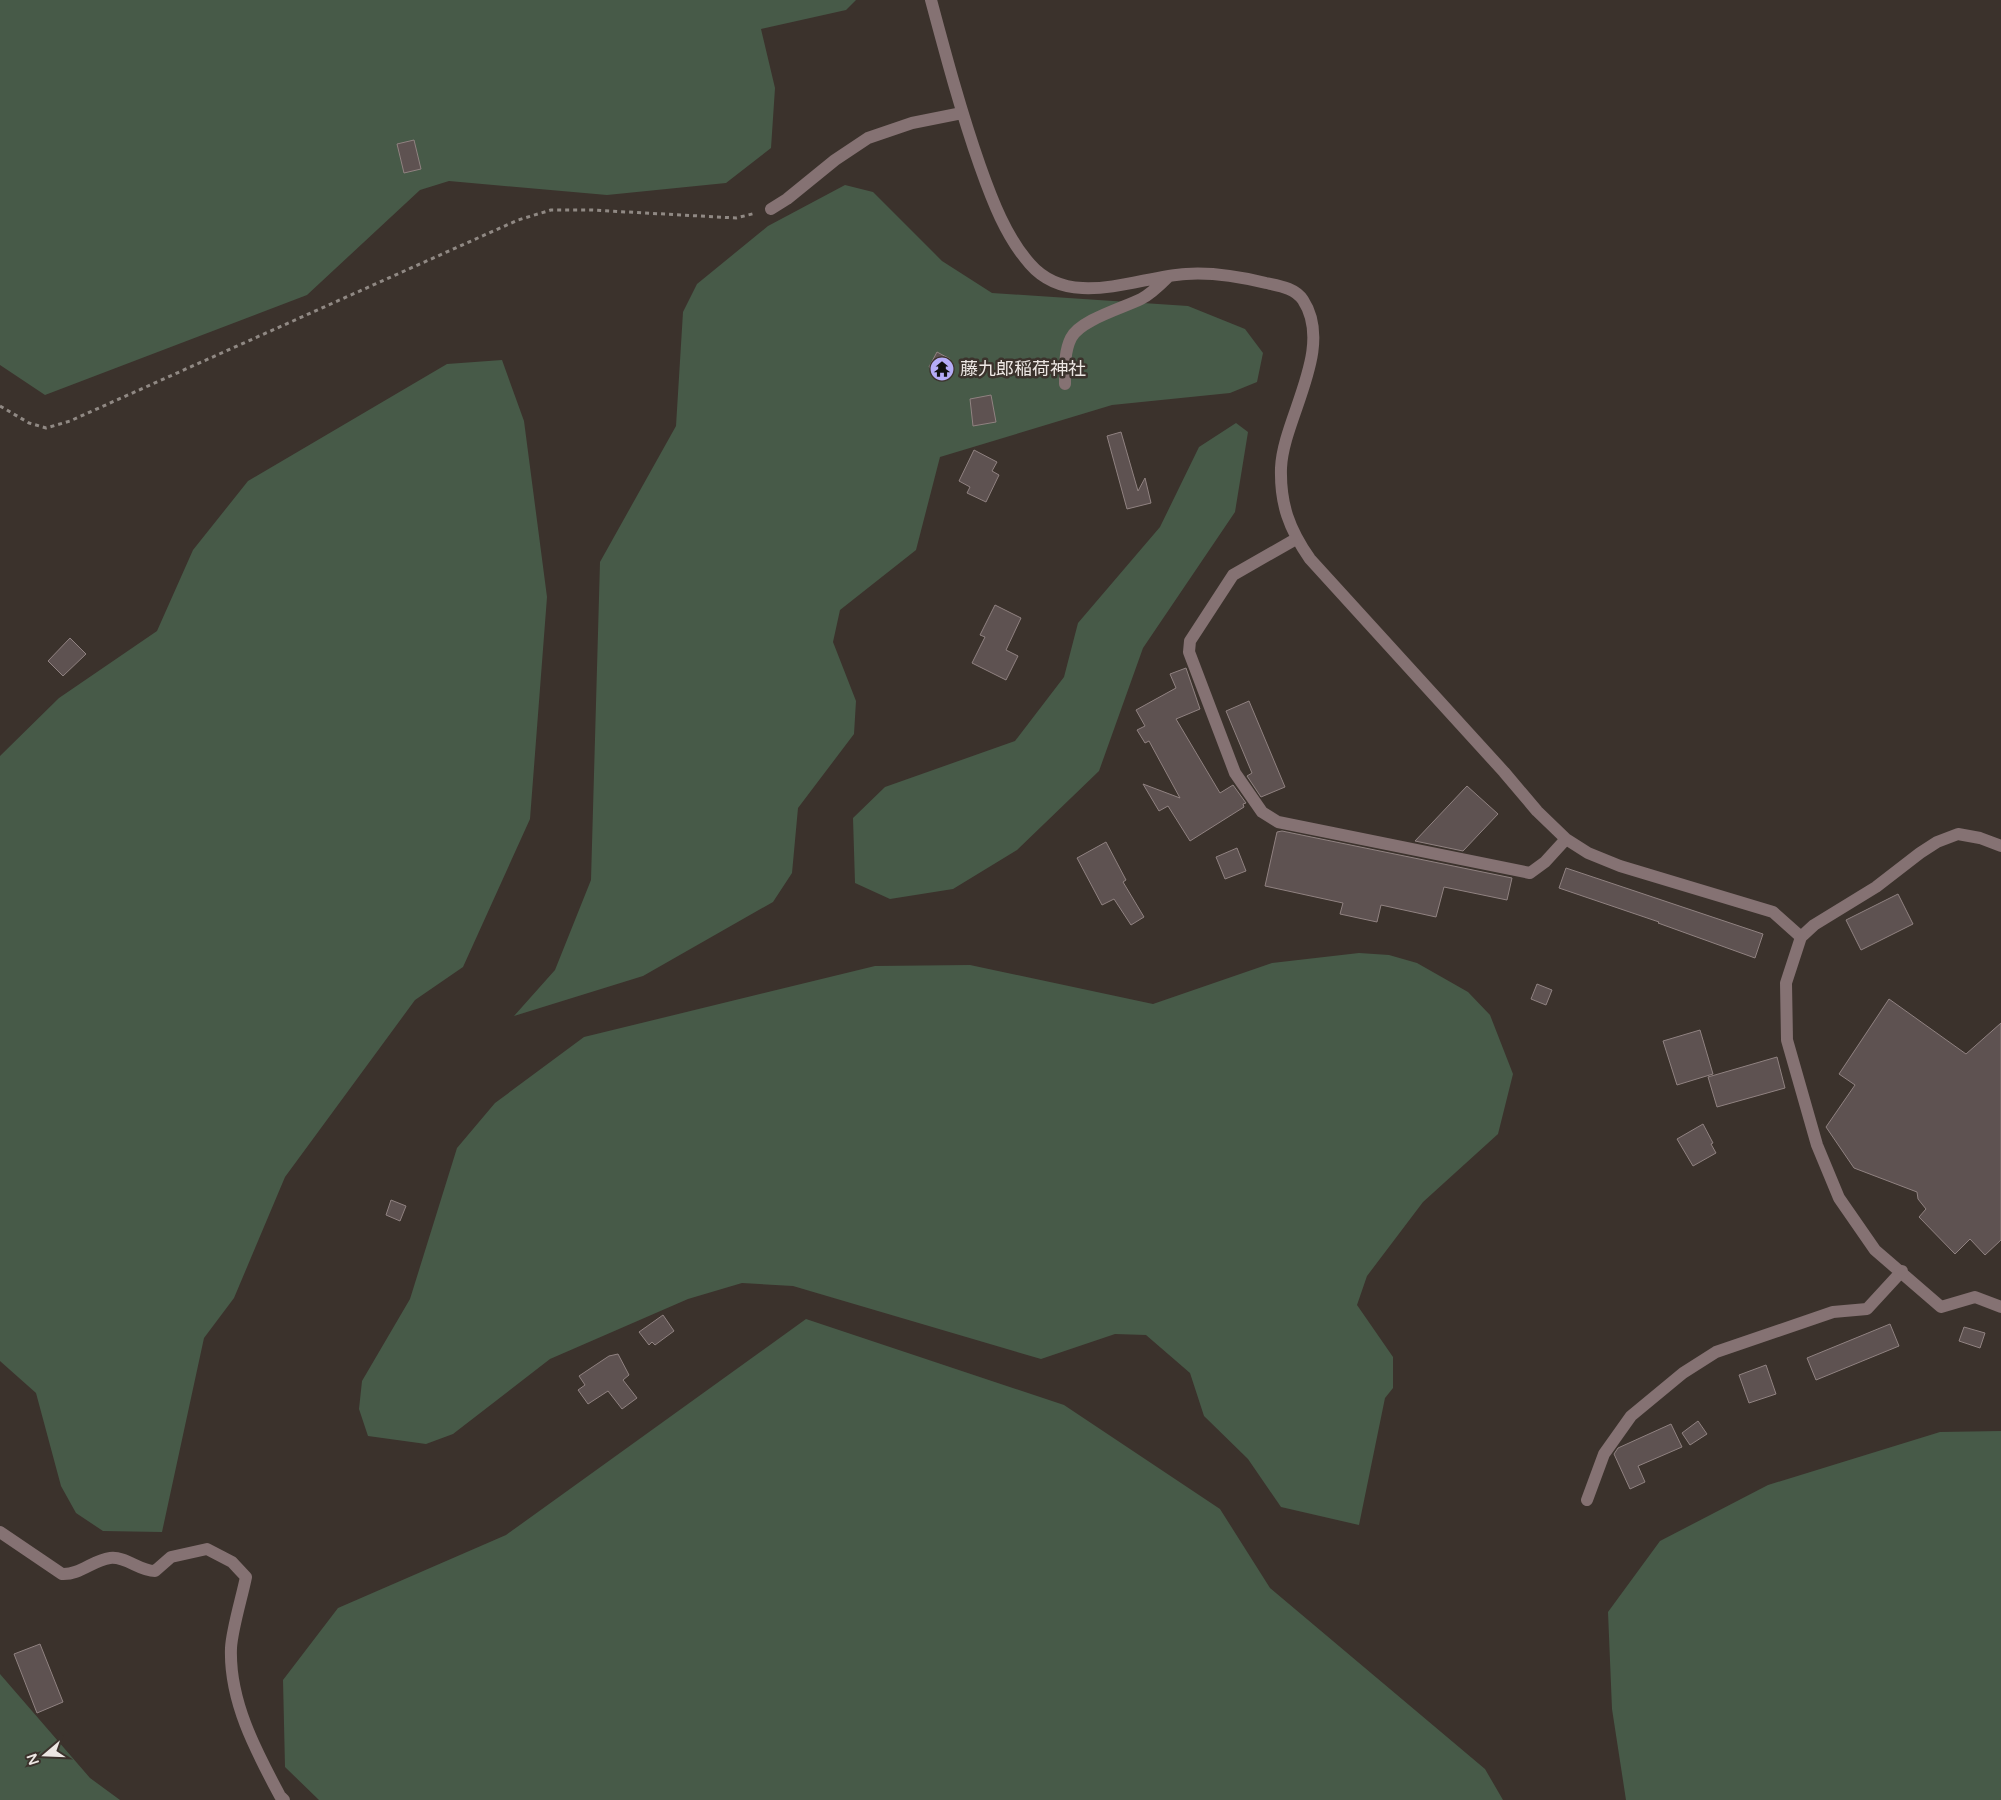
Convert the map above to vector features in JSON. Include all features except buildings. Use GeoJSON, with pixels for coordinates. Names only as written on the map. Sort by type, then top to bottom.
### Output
{"type":"FeatureCollection","features":[{"type":"Feature","properties":{"kind":"street"},"geometry":{"type":"LineString","coordinates":[[931,0],[962,114],[993,202],[1014,242],[1030,264],[1049,280],[1071,288],[1111,286],[1186,274],[1247,279],[1288,287],[1302,299],[1310,316],[1313,344],[1309,370],[1281,466],[1282,494],[1288,522],[1296,539],[1316,566],[1504,772],[1537,811],[1566,839],[1588,853],[1620,866],[1773,912],[1801,937]]}},
{"type":"Feature","properties":{"kind":"street"},"geometry":{"type":"LineString","coordinates":[[771,209],[868,138],[912,123],[962,114]]}},
{"type":"Feature","properties":{"kind":"street"},"geometry":{"type":"LineString","coordinates":[[1065,384],[1066,354],[1071,337],[1082,326],[1143,298],[1162,284],[1168,277]]}},
{"type":"Feature","properties":{"kind":"street"},"geometry":{"type":"LineString","coordinates":[[1296,539],[1233,575],[1190,641],[1189,652],[1235,773],[1262,812],[1278,822],[1530,873],[1545,862],[1566,839]]}},
{"type":"Feature","properties":{"kind":"street"},"geometry":{"type":"LineString","coordinates":[[2001,846],[1980,838],[1958,834],[1937,842],[1876,887],[1814,924],[1801,937],[1786,983],[1787,1040],[1817,1145],[1839,1198],[1875,1250],[1902,1271],[1941,1307],[1975,1297],[2001,1307]]}},
{"type":"Feature","properties":{"kind":"street"},"geometry":{"type":"LineString","coordinates":[[1587,1500],[1604,1454],[1631,1416],[1683,1373],[1716,1352],[1833,1312],[1867,1309],[1902,1271]]}},
{"type":"Feature","properties":{"kind":"street"},"geometry":{"type":"LineString","coordinates":[[0,1532],[62,1574],[70,1575],[112,1558],[119,1558],[147,1571],[155,1571],[171,1557],[207,1549],[232,1562],[246,1577],[231,1648],[234,1689],[254,1747],[280,1796],[284,1800]]}},
{"type":"Feature","properties":{"kind":"path"},"geometry":{"type":"LineString","coordinates":[[0,406],[29,423],[46,428],[70,420],[518,220],[551,210],[592,210],[736,218],[771,209]]}},
{"type":"Feature","properties":{"kind":"green space"},"geometry":{"type":"Polygon","coordinates":[[[0,0],[856,0],[846,10],[761,29],[775,88],[771,148],[726,183],[607,195],[449,181],[420,190],[307,295],[45,395],[0,365],[0,0]]]}},
{"type":"Feature","properties":{"kind":"green space"},"geometry":{"type":"Polygon","coordinates":[[[845,185],[873,192],[942,261],[992,293],[1188,306],[1245,329],[1263,353],[1257,382],[1230,393],[1112,405],[940,457],[916,550],[840,610],[833,642],[856,701],[854,734],[798,808],[792,873],[773,902],[643,976],[514,1016],[555,970],[591,880],[600,562],[676,426],[683,312],[697,284],[768,226],[845,185]]]}},
{"type":"Feature","properties":{"kind":"green space"},"geometry":{"type":"Polygon","coordinates":[[[502,360],[524,421],[547,597],[530,819],[463,967],[415,1000],[285,1177],[234,1298],[204,1338],[162,1532],[103,1531],[76,1513],[61,1486],[36,1393],[0,1361],[0,756],[59,698],[157,631],[193,550],[248,481],[447,364],[502,360]]]}},
{"type":"Feature","properties":{"kind":"green space"},"geometry":{"type":"Polygon","coordinates":[[[1236,423],[1248,432],[1235,512],[1143,648],[1099,771],[1017,850],[953,889],[890,899],[855,883],[853,818],[885,787],[1015,741],[1064,677],[1078,623],[1160,527],[1199,447],[1236,423]]]}},
{"type":"Feature","properties":{"kind":"green space"},"geometry":{"type":"Polygon","coordinates":[[[1359,953],[1389,955],[1417,963],[1468,992],[1490,1015],[1513,1074],[1498,1134],[1423,1202],[1367,1276],[1357,1305],[1393,1357],[1393,1388],[1385,1398],[1359,1525],[1281,1507],[1248,1459],[1204,1416],[1190,1373],[1146,1335],[1115,1334],[1041,1359],[793,1286],[742,1283],[688,1299],[550,1359],[453,1434],[426,1444],[368,1436],[359,1409],[362,1381],[410,1299],[457,1148],[495,1103],[584,1037],[875,966],[970,965],[1153,1004],[1272,963],[1359,953]]]}},
{"type":"Feature","properties":{"kind":"green space"},"geometry":{"type":"Polygon","coordinates":[[[806,1319],[1064,1405],[1220,1509],[1270,1588],[1485,1769],[1503,1800],[319,1800],[285,1767],[283,1680],[338,1608],[506,1535],[806,1319]]]}},
{"type":"Feature","properties":{"kind":"green space"},"geometry":{"type":"Polygon","coordinates":[[[2001,1431],[2001,1800],[1626,1800],[1612,1709],[1608,1612],[1660,1541],[1768,1485],[1940,1432],[2001,1431]]]}},
{"type":"Feature","properties":{"kind":"green space"},"geometry":{"type":"Polygon","coordinates":[[[0,1674],[90,1778],[120,1800],[0,1800],[0,1674]]]}},
{"type":"Feature","properties":{"kind":"place","name":"藤九郎稲荷神社"},"geometry":{"type":"Point","coordinates":[942,369]}}]}
